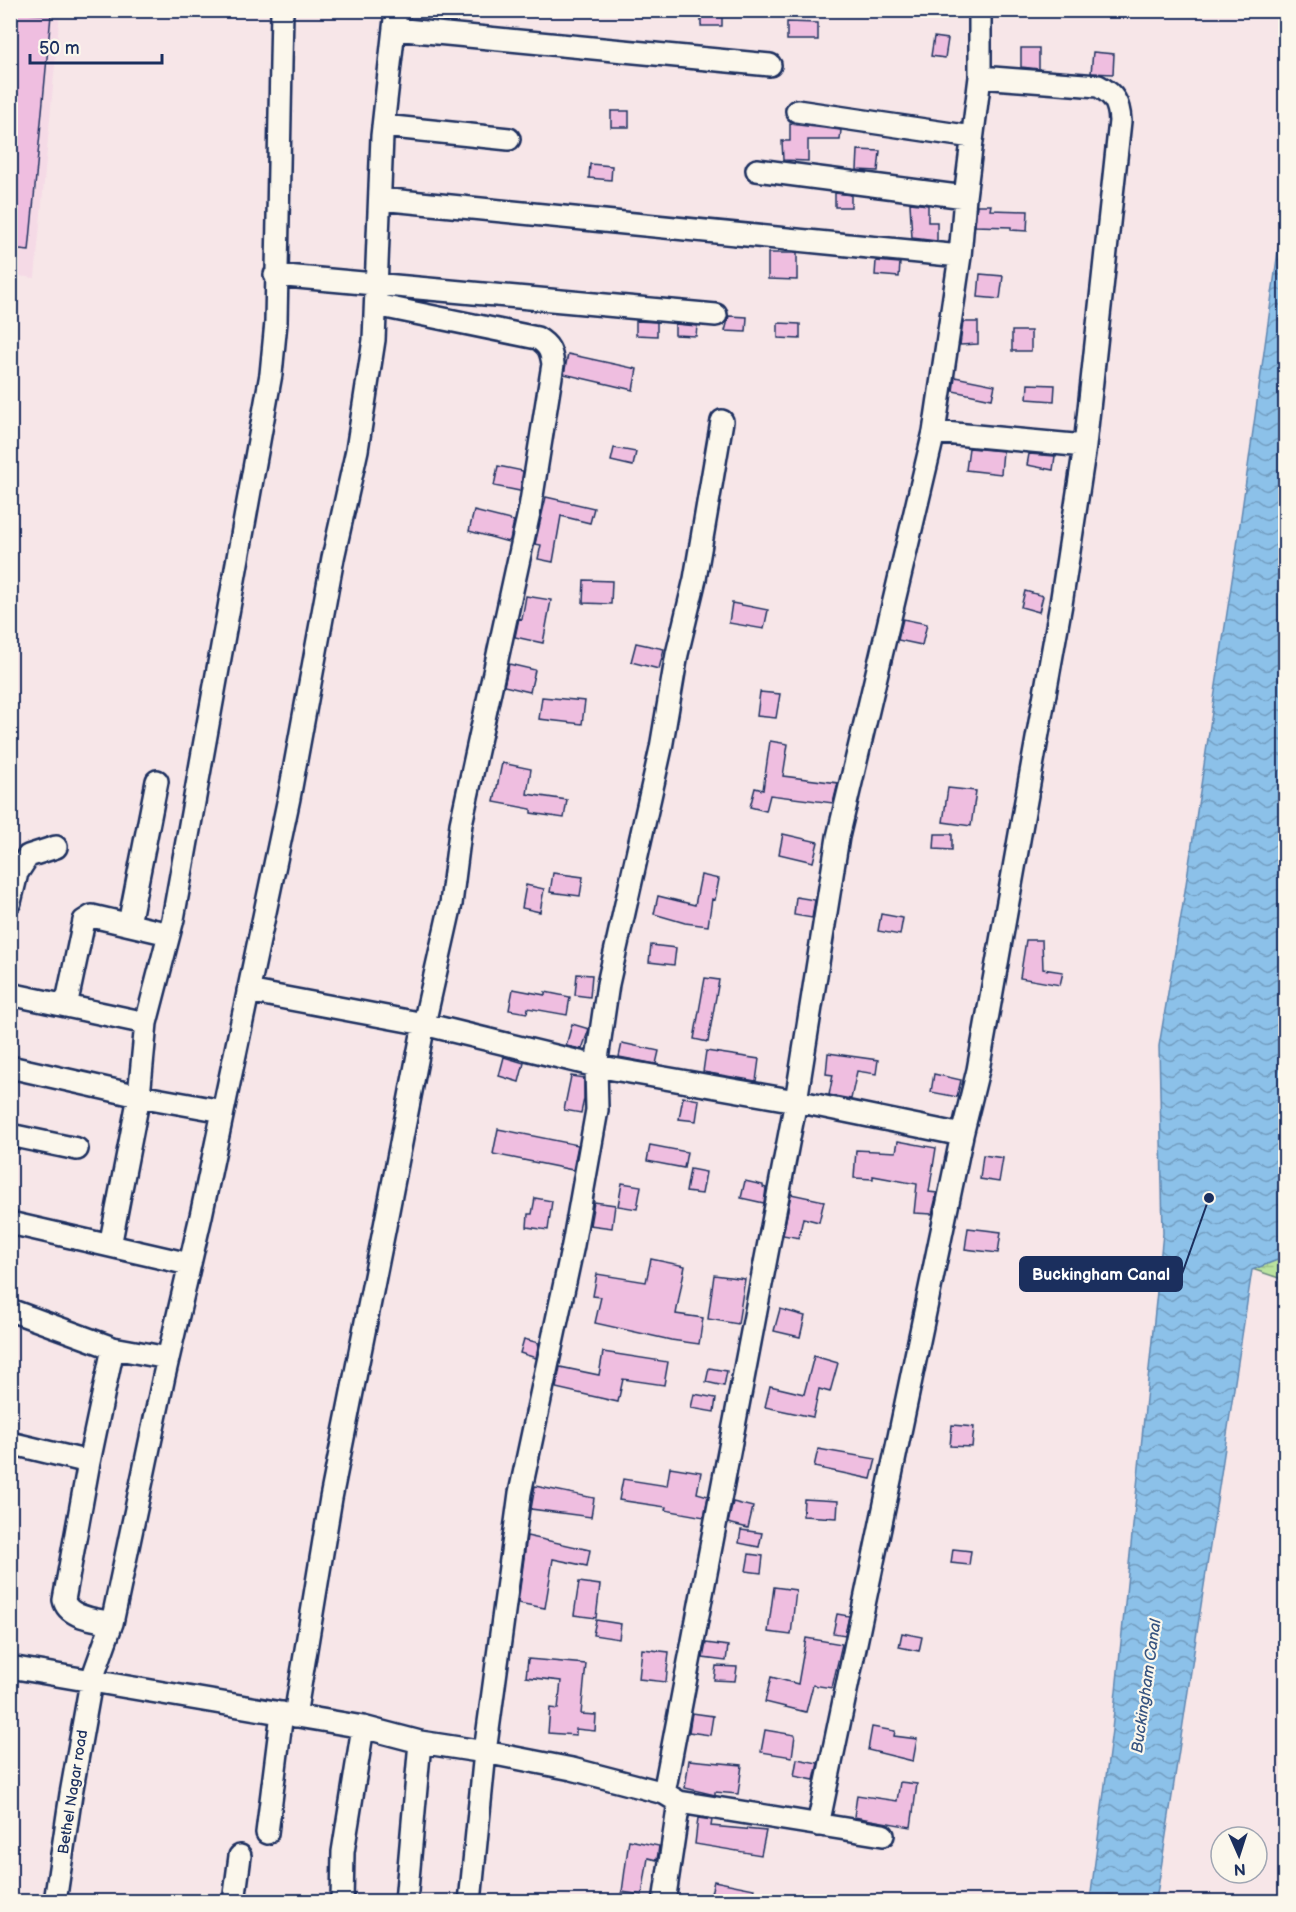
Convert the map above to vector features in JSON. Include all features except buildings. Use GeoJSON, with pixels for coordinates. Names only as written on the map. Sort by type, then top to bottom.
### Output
{"type":"FeatureCollection","features":[{"type":"Feature","properties":{"kind":"street"},"geometry":{"type":"LineString","coordinates":[[110,1246],[139,1096],[146,1023],[169,934],[266,411],[276,322],[275,275],[282,10]]}},
{"type":"Feature","properties":{"kind":"street"},"geometry":{"type":"LineString","coordinates":[[664,1902],[671,1798],[796,1101],[838,837],[934,432],[960,256],[964,197],[980,77],[980,10]]}},
{"type":"Feature","properties":{"kind":"street"},"geometry":{"type":"LineString","coordinates":[[395,20],[770,65]]}},
{"type":"Feature","properties":{"kind":"street","name":"Bethel Nagar road"},"geometry":{"type":"LineString","coordinates":[[55,1902],[91,1682],[112,1623],[223,1111],[289,798],[333,558],[357,450],[374,340],[383,126],[395,20]]}},
{"type":"Feature","properties":{"kind":"street"},"geometry":{"type":"LineString","coordinates":[[818,1825],[962,1135],[978,1070],[1060,604],[1085,446],[1120,121],[1116,100],[1109,92],[1098,86],[980,77]]}},
{"type":"Feature","properties":{"kind":"street"},"geometry":{"type":"LineString","coordinates":[[798,111],[972,137]]}},
{"type":"Feature","properties":{"kind":"street"},"geometry":{"type":"LineString","coordinates":[[383,126],[508,139]]}},
{"type":"Feature","properties":{"kind":"street"},"geometry":{"type":"LineString","coordinates":[[757,170],[964,197]]}},
{"type":"Feature","properties":{"kind":"street"},"geometry":{"type":"LineString","coordinates":[[380,199],[960,256]]}},
{"type":"Feature","properties":{"kind":"street"},"geometry":{"type":"LineString","coordinates":[[267,1833],[330,1498],[386,1226],[424,1024],[451,904],[461,824],[530,508],[553,364],[551,352],[546,344],[537,338],[376,295],[275,275]]}},
{"type":"Feature","properties":{"kind":"street"},"geometry":{"type":"LineString","coordinates":[[376,295],[716,315]]}},
{"type":"Feature","properties":{"kind":"street"},"geometry":{"type":"LineString","coordinates":[[470,1902],[485,1752],[519,1493],[573,1245],[597,1110],[596,1066],[608,984],[660,748],[677,654],[695,579],[722,421]]}},
{"type":"Feature","properties":{"kind":"street"},"geometry":{"type":"LineString","coordinates":[[934,432],[1085,446]]}},
{"type":"Feature","properties":{"kind":"street"},"geometry":{"type":"LineString","coordinates":[[129,924],[157,781]]}},
{"type":"Feature","properties":{"kind":"street"},"geometry":{"type":"LineString","coordinates":[[10,902],[17,873],[28,856],[56,847]]}},
{"type":"Feature","properties":{"kind":"street"},"geometry":{"type":"LineString","coordinates":[[66,1006],[84,921],[88,917],[92,916],[169,934]]}},
{"type":"Feature","properties":{"kind":"street"},"geometry":{"type":"LineString","coordinates":[[248,992],[424,1024],[596,1066],[796,1101],[962,1135]]}},
{"type":"Feature","properties":{"kind":"street"},"geometry":{"type":"LineString","coordinates":[[10,994],[146,1023]]}},
{"type":"Feature","properties":{"kind":"street"},"geometry":{"type":"LineString","coordinates":[[10,1067],[139,1096],[223,1111]]}},
{"type":"Feature","properties":{"kind":"street"},"geometry":{"type":"LineString","coordinates":[[10,1135],[77,1149]]}},
{"type":"Feature","properties":{"kind":"street"},"geometry":{"type":"LineString","coordinates":[[10,1223],[189,1264]]}},
{"type":"Feature","properties":{"kind":"street"},"geometry":{"type":"LineString","coordinates":[[10,1310],[113,1348],[168,1358]]}},
{"type":"Feature","properties":{"kind":"street"},"geometry":{"type":"LineString","coordinates":[[112,1623],[74,1613],[66,1606],[64,1600],[113,1348]]}},
{"type":"Feature","properties":{"kind":"street"},"geometry":{"type":"LineString","coordinates":[[10,1443],[89,1462]]}},
{"type":"Feature","properties":{"kind":"street"},"geometry":{"type":"LineString","coordinates":[[10,1667],[363,1727],[420,1742],[572,1769],[671,1798],[883,1835]]}},
{"type":"Feature","properties":{"kind":"street"},"geometry":{"type":"LineString","coordinates":[[342,1902],[343,1852],[363,1727]]}},
{"type":"Feature","properties":{"kind":"street"},"geometry":{"type":"LineString","coordinates":[[406,1902],[420,1742]]}},
{"type":"Feature","properties":{"kind":"street"},"geometry":{"type":"LineString","coordinates":[[234,1902],[240,1856]]}},
{"type":"Feature","properties":{"kind":"shaded area"},"geometry":{"type":"Polygon","coordinates":[[[11,11],[60,11],[35,278],[11,275],[11,11]]]}},
{"type":"Feature","properties":{"kind":"green space"},"geometry":{"type":"Polygon","coordinates":[[[1285,1257],[1285,1284],[1279,1278],[1252,1269],[1285,1257]]]}},
{"type":"Feature","properties":{"kind":"water"},"geometry":{"type":"Polygon","coordinates":[[[1285,201],[1285,1257],[1252,1270],[1156,1901],[1090,1901],[1112,1730],[1163,1233],[1159,1046],[1235,560],[1285,201]]]}},
{"type":"Feature","properties":{"kind":"place","name":"Buckingham Canal"},"geometry":{"type":"Point","coordinates":[1209,1198]}}]}
